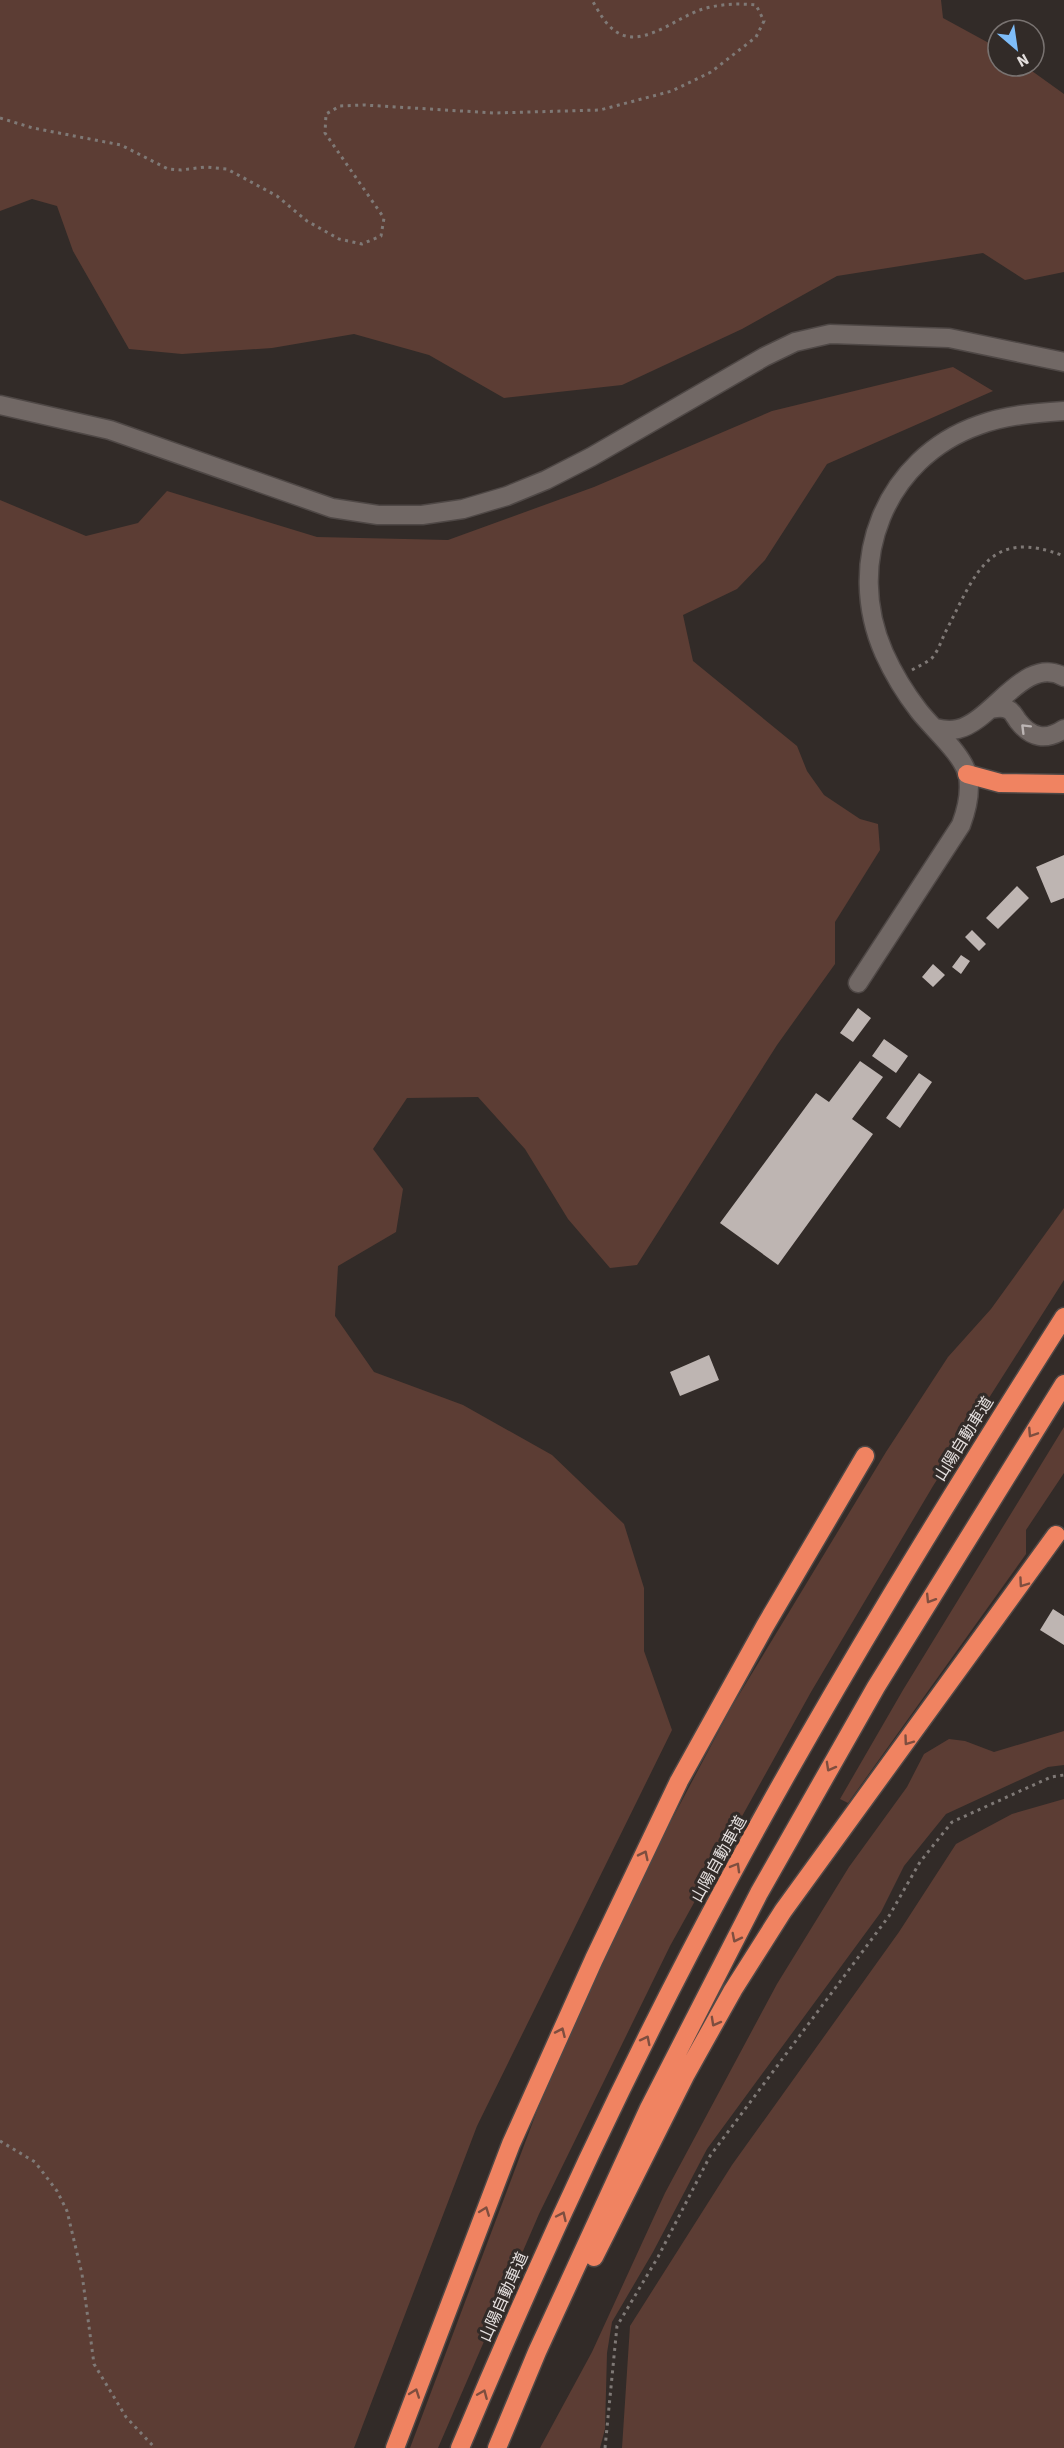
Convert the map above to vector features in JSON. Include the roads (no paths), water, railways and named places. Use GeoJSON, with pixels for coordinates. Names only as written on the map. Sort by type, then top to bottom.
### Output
{"type":"FeatureCollection","features":[{"type":"Feature","properties":{"kind":"highway"},"geometry":{"type":"LineString","coordinates":[[968,774],[999,777],[1064,775]]}},
{"type":"Feature","properties":{"kind":"highway"},"geometry":{"type":"LineString","coordinates":[[968,774],[1000,783],[1064,784]]}},
{"type":"Feature","properties":{"kind":"highway","name":"山陽自動車道"},"geometry":{"type":"LineString","coordinates":[[460,2448],[510,2329],[618,2096],[730,1877],[852,1662],[992,1430],[1064,1317]]}},
{"type":"Feature","properties":{"kind":"highway"},"geometry":{"type":"LineString","coordinates":[[497,2448],[537,2352],[649,2108],[759,1893],[876,1687],[1064,1384]]}},
{"type":"Feature","properties":{"kind":"highway"},"geometry":{"type":"LineString","coordinates":[[395,2448],[511,2144],[599,1949],[680,1781],[765,1626],[865,1456]]}},
{"type":"Feature","properties":{"kind":"highway"},"geometry":{"type":"LineString","coordinates":[[537,2352],[583,2278],[686,2074],[745,1970],[783,1911],[1056,1535]]}},
{"type":"Feature","properties":{"kind":"street"},"geometry":{"type":"LineString","coordinates":[[0,405],[110,430],[332,508],[378,515],[422,515],[463,509],[507,496],[546,480],[591,457],[764,357],[795,342],[830,334],[950,338],[1007,352],[1064,362]]}},
{"type":"Feature","properties":{"kind":"street"},"geometry":{"type":"LineString","coordinates":[[858,983],[962,825],[968,806],[968,774],[897,679],[883,650],[869,595],[871,556],[879,522],[893,492],[913,466],[941,445],[978,425],[1024,414],[1064,411]]}},
{"type":"Feature","properties":{"kind":"street"},"geometry":{"type":"LineString","coordinates":[[934,728],[949,731],[960,729],[990,709],[1026,678],[1041,672],[1056,672],[1064,677]]}},
{"type":"Feature","properties":{"kind":"street"},"geometry":{"type":"LineString","coordinates":[[990,709],[1002,707],[1011,711],[1024,729],[1032,735],[1043,738],[1055,735],[1064,729]]}}]}
